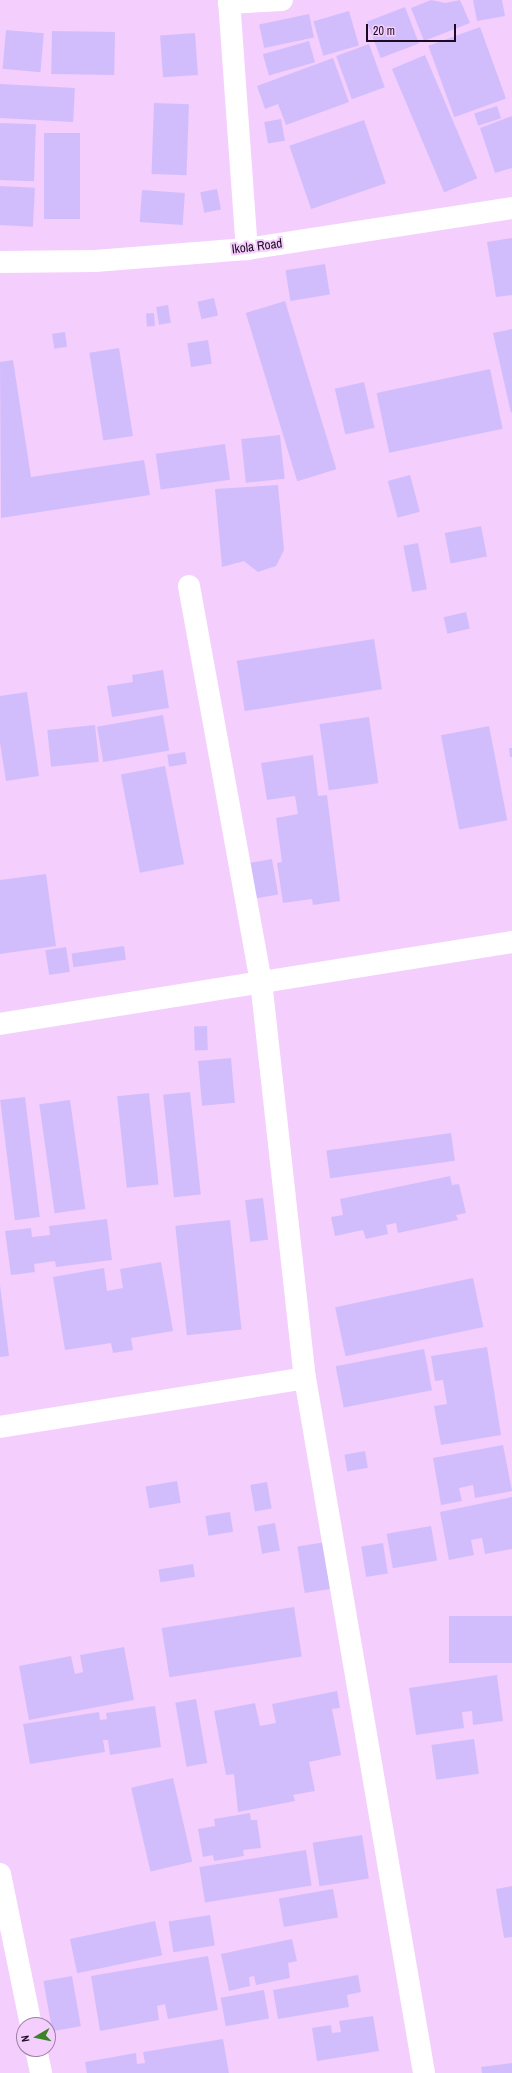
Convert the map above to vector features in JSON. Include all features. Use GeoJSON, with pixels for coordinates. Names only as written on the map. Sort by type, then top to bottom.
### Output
{"type":"FeatureCollection","features":[{"type":"Feature","properties":{"kind":"street"},"geometry":{"type":"LineString","coordinates":[[247,249],[229,2],[282,0]]}},
{"type":"Feature","properties":{"kind":"street","name":"Ikola Road"},"geometry":{"type":"LineString","coordinates":[[0,262],[95,261],[247,249],[512,208]]}},
{"type":"Feature","properties":{"kind":"street"},"geometry":{"type":"LineString","coordinates":[[189,586],[261,981],[305,1378],[424,2073]]}},
{"type":"Feature","properties":{"kind":"street"},"geometry":{"type":"LineString","coordinates":[[0,1024],[512,942]]}},
{"type":"Feature","properties":{"kind":"street"},"geometry":{"type":"LineString","coordinates":[[0,1427],[305,1378]]}},
{"type":"Feature","properties":{"kind":"street"},"geometry":{"type":"LineString","coordinates":[[0,1874],[29,2017]]}},
{"type":"Feature","properties":{"kind":"street"},"geometry":{"type":"LineString","coordinates":[[38,2057],[41,2073]]}},
{"type":"Feature","properties":{"kind":"building"},"geometry":{"type":"Polygon","coordinates":[[[431,0],[445,3],[460,0],[470,23],[424,41],[411,8],[431,0]]]}},
{"type":"Feature","properties":{"kind":"building"},"geometry":{"type":"Polygon","coordinates":[[[473,0],[502,0],[505,16],[477,21],[473,0]]]}},
{"type":"Feature","properties":{"kind":"building"},"geometry":{"type":"Polygon","coordinates":[[[405,7],[419,43],[381,58],[367,22],[405,7]]]}},
{"type":"Feature","properties":{"kind":"building"},"geometry":{"type":"Polygon","coordinates":[[[349,11],[359,46],[323,56],[313,21],[349,11]]]}},
{"type":"Feature","properties":{"kind":"building"},"geometry":{"type":"Polygon","coordinates":[[[309,14],[314,37],[264,48],[259,25],[309,14]]]}},
{"type":"Feature","properties":{"kind":"building"},"geometry":{"type":"Polygon","coordinates":[[[480,27],[506,98],[454,117],[428,46],[480,27]]]}},
{"type":"Feature","properties":{"kind":"building"},"geometry":{"type":"Polygon","coordinates":[[[6,30],[44,33],[40,72],[3,69],[6,30]]]}},
{"type":"Feature","properties":{"kind":"building"},"geometry":{"type":"Polygon","coordinates":[[[52,31],[115,32],[114,75],[51,74],[52,31]]]}},
{"type":"Feature","properties":{"kind":"building"},"geometry":{"type":"Polygon","coordinates":[[[195,33],[198,75],[163,77],[160,35],[195,33]]]}},
{"type":"Feature","properties":{"kind":"building"},"geometry":{"type":"Polygon","coordinates":[[[309,41],[315,62],[269,75],[263,54],[309,41]]]}},
{"type":"Feature","properties":{"kind":"building"},"geometry":{"type":"Polygon","coordinates":[[[369,44],[385,87],[352,99],[336,56],[369,44]]]}},
{"type":"Feature","properties":{"kind":"building"},"geometry":{"type":"Polygon","coordinates":[[[425,55],[477,178],[444,192],[392,69],[425,55]]]}},
{"type":"Feature","properties":{"kind":"building"},"geometry":{"type":"Polygon","coordinates":[[[333,58],[349,102],[286,125],[278,104],[265,109],[257,86],[333,58]]]}},
{"type":"Feature","properties":{"kind":"building"},"geometry":{"type":"Polygon","coordinates":[[[0,84],[75,88],[73,122],[0,118],[0,84]]]}},
{"type":"Feature","properties":{"kind":"building"},"geometry":{"type":"Polygon","coordinates":[[[154,103],[189,104],[187,175],[152,174],[154,103]]]}},
{"type":"Feature","properties":{"kind":"building"},"geometry":{"type":"Polygon","coordinates":[[[497,106],[501,118],[478,126],[474,113],[497,106]]]}},
{"type":"Feature","properties":{"kind":"building"},"geometry":{"type":"Polygon","coordinates":[[[512,116],[512,168],[495,173],[480,128],[512,116]]]}},
{"type":"Feature","properties":{"kind":"building"},"geometry":{"type":"Polygon","coordinates":[[[281,119],[285,141],[268,144],[264,122],[281,119]]]}},
{"type":"Feature","properties":{"kind":"building"},"geometry":{"type":"Polygon","coordinates":[[[364,120],[386,183],[311,209],[289,146],[364,120]]]}},
{"type":"Feature","properties":{"kind":"building"},"geometry":{"type":"Polygon","coordinates":[[[0,123],[36,124],[34,181],[0,180],[0,123]]]}},
{"type":"Feature","properties":{"kind":"building"},"geometry":{"type":"Polygon","coordinates":[[[44,133],[80,133],[80,219],[44,219],[44,133]]]}},
{"type":"Feature","properties":{"kind":"building"},"geometry":{"type":"Polygon","coordinates":[[[0,186],[35,188],[33,227],[0,225],[0,186]]]}},
{"type":"Feature","properties":{"kind":"building"},"geometry":{"type":"Polygon","coordinates":[[[217,189],[221,210],[204,213],[200,192],[217,189]]]}},
{"type":"Feature","properties":{"kind":"building"},"geometry":{"type":"Polygon","coordinates":[[[142,190],[185,193],[183,225],[140,222],[142,190]]]}},
{"type":"Feature","properties":{"kind":"building"},"geometry":{"type":"Polygon","coordinates":[[[512,238],[512,295],[496,297],[487,242],[512,238]]]}},
{"type":"Feature","properties":{"kind":"building"},"geometry":{"type":"Polygon","coordinates":[[[325,264],[330,295],[290,301],[285,270],[325,264]]]}},
{"type":"Feature","properties":{"kind":"building"},"geometry":{"type":"Polygon","coordinates":[[[214,298],[218,316],[201,319],[197,302],[214,298]]]}},
{"type":"Feature","properties":{"kind":"building"},"geometry":{"type":"Polygon","coordinates":[[[285,301],[336,469],[297,481],[246,313],[285,301]]]}},
{"type":"Feature","properties":{"kind":"building"},"geometry":{"type":"Polygon","coordinates":[[[168,305],[171,323],[159,325],[156,307],[168,305]]]}},
{"type":"Feature","properties":{"kind":"building"},"geometry":{"type":"Polygon","coordinates":[[[154,313],[155,326],[147,327],[146,314],[154,313]]]}},
{"type":"Feature","properties":{"kind":"building"},"geometry":{"type":"Polygon","coordinates":[[[512,329],[512,412],[511,413],[493,333],[512,329]]]}},
{"type":"Feature","properties":{"kind":"building"},"geometry":{"type":"Polygon","coordinates":[[[65,332],[67,347],[54,349],[52,334],[65,332]]]}},
{"type":"Feature","properties":{"kind":"building"},"geometry":{"type":"Polygon","coordinates":[[[208,340],[212,364],[191,367],[187,343],[208,340]]]}},
{"type":"Feature","properties":{"kind":"building"},"geometry":{"type":"Polygon","coordinates":[[[119,348],[133,436],[103,441],[89,353],[119,348]]]}},
{"type":"Feature","properties":{"kind":"building"},"geometry":{"type":"Polygon","coordinates":[[[13,360],[31,477],[144,460],[150,495],[1,518],[0,362],[13,360]]]}},
{"type":"Feature","properties":{"kind":"building"},"geometry":{"type":"Polygon","coordinates":[[[490,369],[503,429],[389,453],[377,393],[490,369]]]}},
{"type":"Feature","properties":{"kind":"building"},"geometry":{"type":"Polygon","coordinates":[[[364,382],[375,428],[345,435],[335,389],[364,382]]]}},
{"type":"Feature","properties":{"kind":"building"},"geometry":{"type":"Polygon","coordinates":[[[280,435],[285,479],[246,483],[241,439],[280,435]]]}},
{"type":"Feature","properties":{"kind":"building"},"geometry":{"type":"Polygon","coordinates":[[[225,444],[230,480],[161,489],[156,454],[225,444]]]}},
{"type":"Feature","properties":{"kind":"building"},"geometry":{"type":"Polygon","coordinates":[[[410,475],[420,512],[398,518],[388,481],[410,475]]]}},
{"type":"Feature","properties":{"kind":"building"},"geometry":{"type":"Polygon","coordinates":[[[278,485],[284,550],[276,566],[258,572],[244,561],[222,567],[215,489],[278,485]]]}},
{"type":"Feature","properties":{"kind":"building"},"geometry":{"type":"Polygon","coordinates":[[[481,526],[487,556],[451,563],[445,533],[481,526]]]}},
{"type":"Feature","properties":{"kind":"building"},"geometry":{"type":"Polygon","coordinates":[[[418,543],[427,589],[412,592],[403,546],[418,543]]]}},
{"type":"Feature","properties":{"kind":"building"},"geometry":{"type":"Polygon","coordinates":[[[466,612],[470,629],[447,634],[444,617],[466,612]]]}},
{"type":"Feature","properties":{"kind":"building"},"geometry":{"type":"Polygon","coordinates":[[[374,639],[382,689],[245,711],[237,661],[374,639]]]}},
{"type":"Feature","properties":{"kind":"building"},"geometry":{"type":"Polygon","coordinates":[[[163,670],[169,708],[112,717],[107,686],[133,682],[132,675],[163,670]]]}},
{"type":"Feature","properties":{"kind":"building"},"geometry":{"type":"Polygon","coordinates":[[[27,692],[39,776],[6,781],[0,743],[0,696],[27,692]]]}},
{"type":"Feature","properties":{"kind":"building"},"geometry":{"type":"Polygon","coordinates":[[[163,715],[169,750],[103,762],[97,727],[163,715]]]}},
{"type":"Feature","properties":{"kind":"building"},"geometry":{"type":"Polygon","coordinates":[[[369,717],[378,783],[329,790],[319,724],[369,717]]]}},
{"type":"Feature","properties":{"kind":"building"},"geometry":{"type":"Polygon","coordinates":[[[95,725],[99,762],[51,767],[47,730],[95,725]]]}},
{"type":"Feature","properties":{"kind":"building"},"geometry":{"type":"Polygon","coordinates":[[[489,726],[507,820],[459,830],[441,735],[489,726]]]}},
{"type":"Feature","properties":{"kind":"building"},"geometry":{"type":"Polygon","coordinates":[[[509,748],[512,748],[512,757],[510,757],[509,748]]]}},
{"type":"Feature","properties":{"kind":"building"},"geometry":{"type":"Polygon","coordinates":[[[185,752],[187,764],[169,767],[167,755],[185,752]]]}},
{"type":"Feature","properties":{"kind":"building"},"geometry":{"type":"Polygon","coordinates":[[[313,755],[318,796],[327,795],[340,901],[313,905],[312,899],[283,903],[277,863],[282,862],[276,818],[298,814],[295,796],[267,800],[261,763],[313,755]]]}},
{"type":"Feature","properties":{"kind":"building"},"geometry":{"type":"Polygon","coordinates":[[[165,766],[184,864],[140,873],[121,775],[165,766]]]}},
{"type":"Feature","properties":{"kind":"building"},"geometry":{"type":"Polygon","coordinates":[[[272,859],[278,894],[257,898],[250,863],[272,859]]]}},
{"type":"Feature","properties":{"kind":"building"},"geometry":{"type":"Polygon","coordinates":[[[46,874],[56,946],[0,954],[0,880],[46,874]]]}},
{"type":"Feature","properties":{"kind":"building"},"geometry":{"type":"Polygon","coordinates":[[[124,946],[126,960],[73,967],[72,953],[124,946]]]}},
{"type":"Feature","properties":{"kind":"building"},"geometry":{"type":"Polygon","coordinates":[[[66,947],[70,972],[49,975],[45,950],[66,947]]]}},
{"type":"Feature","properties":{"kind":"building"},"geometry":{"type":"Polygon","coordinates":[[[194,1026],[207,1026],[208,1050],[195,1050],[194,1026]]]}},
{"type":"Feature","properties":{"kind":"building"},"geometry":{"type":"Polygon","coordinates":[[[231,1058],[235,1103],[202,1106],[198,1061],[231,1058]]]}},
{"type":"Feature","properties":{"kind":"building"},"geometry":{"type":"Polygon","coordinates":[[[190,1092],[201,1194],[174,1197],[163,1095],[190,1092]]]}},
{"type":"Feature","properties":{"kind":"building"},"geometry":{"type":"Polygon","coordinates":[[[149,1093],[159,1184],[127,1188],[117,1096],[149,1093]]]}},
{"type":"Feature","properties":{"kind":"building"},"geometry":{"type":"Polygon","coordinates":[[[25,1097],[40,1217],[15,1220],[0,1100],[25,1097]]]}},
{"type":"Feature","properties":{"kind":"building"},"geometry":{"type":"Polygon","coordinates":[[[70,1100],[85,1209],[55,1213],[39,1104],[70,1100]]]}},
{"type":"Feature","properties":{"kind":"building"},"geometry":{"type":"Polygon","coordinates":[[[451,1133],[455,1161],[330,1178],[326,1151],[451,1133]]]}},
{"type":"Feature","properties":{"kind":"building"},"geometry":{"type":"Polygon","coordinates":[[[450,1176],[452,1185],[459,1184],[466,1213],[456,1215],[458,1220],[398,1233],[396,1223],[386,1225],[388,1234],[366,1239],[363,1230],[335,1236],[331,1217],[343,1215],[340,1199],[450,1176]]]}},
{"type":"Feature","properties":{"kind":"building"},"geometry":{"type":"Polygon","coordinates":[[[263,1198],[268,1240],[250,1242],[245,1200],[263,1198]]]}},
{"type":"Feature","properties":{"kind":"building"},"geometry":{"type":"Polygon","coordinates":[[[107,1219],[112,1260],[56,1267],[55,1261],[34,1264],[35,1272],[11,1275],[5,1231],[31,1228],[32,1237],[50,1235],[49,1226],[107,1219]]]}},
{"type":"Feature","properties":{"kind":"building"},"geometry":{"type":"Polygon","coordinates":[[[230,1220],[241,1329],[187,1335],[175,1226],[230,1220]]]}},
{"type":"Feature","properties":{"kind":"building"},"geometry":{"type":"Polygon","coordinates":[[[161,1262],[173,1331],[131,1338],[133,1350],[113,1353],[111,1343],[65,1350],[53,1277],[104,1268],[107,1291],[123,1288],[120,1269],[161,1262]]]}},
{"type":"Feature","properties":{"kind":"building"},"geometry":{"type":"Polygon","coordinates":[[[473,1278],[483,1327],[345,1356],[335,1307],[473,1278]]]}},
{"type":"Feature","properties":{"kind":"building"},"geometry":{"type":"Polygon","coordinates":[[[0,1285],[9,1356],[0,1357],[0,1285]]]}},
{"type":"Feature","properties":{"kind":"building"},"geometry":{"type":"Polygon","coordinates":[[[487,1347],[501,1435],[441,1445],[434,1406],[447,1404],[443,1380],[435,1381],[431,1356],[487,1347]]]}},
{"type":"Feature","properties":{"kind":"building"},"geometry":{"type":"Polygon","coordinates":[[[424,1349],[432,1390],[344,1407],[336,1366],[424,1349]]]}},
{"type":"Feature","properties":{"kind":"building"},"geometry":{"type":"Polygon","coordinates":[[[503,1445],[512,1491],[475,1498],[473,1485],[459,1488],[462,1501],[441,1505],[433,1458],[503,1445]]]}},
{"type":"Feature","properties":{"kind":"building"},"geometry":{"type":"Polygon","coordinates":[[[365,1451],[368,1468],[347,1471],[344,1455],[365,1451]]]}},
{"type":"Feature","properties":{"kind":"building"},"geometry":{"type":"Polygon","coordinates":[[[177,1481],[181,1503],[149,1508],[145,1487],[177,1481]]]}},
{"type":"Feature","properties":{"kind":"building"},"geometry":{"type":"Polygon","coordinates":[[[267,1482],[272,1509],[255,1512],[250,1485],[267,1482]]]}},
{"type":"Feature","properties":{"kind":"building"},"geometry":{"type":"Polygon","coordinates":[[[512,1497],[512,1549],[485,1554],[482,1538],[471,1540],[474,1555],[449,1560],[440,1512],[512,1497]]]}},
{"type":"Feature","properties":{"kind":"building"},"geometry":{"type":"Polygon","coordinates":[[[230,1512],[233,1532],[208,1536],[205,1516],[230,1512]]]}},
{"type":"Feature","properties":{"kind":"building"},"geometry":{"type":"Polygon","coordinates":[[[275,1523],[280,1551],[262,1554],[257,1526],[275,1523]]]}},
{"type":"Feature","properties":{"kind":"building"},"geometry":{"type":"Polygon","coordinates":[[[431,1526],[437,1560],[393,1568],[387,1534],[431,1526]]]}},
{"type":"Feature","properties":{"kind":"building"},"geometry":{"type":"Polygon","coordinates":[[[326,1542],[333,1588],[305,1593],[297,1547],[326,1542]]]}},
{"type":"Feature","properties":{"kind":"building"},"geometry":{"type":"Polygon","coordinates":[[[383,1543],[388,1574],[366,1577],[361,1546],[383,1543]]]}},
{"type":"Feature","properties":{"kind":"building"},"geometry":{"type":"Polygon","coordinates":[[[193,1564],[195,1577],[160,1582],[158,1569],[193,1564]]]}},
{"type":"Feature","properties":{"kind":"building"},"geometry":{"type":"Polygon","coordinates":[[[294,1607],[302,1656],[169,1677],[162,1628],[294,1607]]]}},
{"type":"Feature","properties":{"kind":"building"},"geometry":{"type":"Polygon","coordinates":[[[449,1616],[512,1616],[512,1663],[449,1663],[449,1616]]]}},
{"type":"Feature","properties":{"kind":"building"},"geometry":{"type":"Polygon","coordinates":[[[124,1647],[134,1700],[29,1720],[19,1666],[71,1656],[75,1674],[83,1672],[80,1655],[124,1647]]]}},
{"type":"Feature","properties":{"kind":"building"},"geometry":{"type":"Polygon","coordinates":[[[497,1675],[503,1721],[473,1725],[472,1711],[462,1712],[464,1728],[416,1735],[409,1688],[497,1675]]]}},
{"type":"Feature","properties":{"kind":"building"},"geometry":{"type":"Polygon","coordinates":[[[337,1691],[340,1708],[332,1709],[341,1755],[309,1762],[315,1791],[293,1795],[295,1801],[238,1812],[234,1774],[226,1775],[214,1711],[255,1703],[260,1726],[276,1723],[272,1704],[337,1691]]]}},
{"type":"Feature","properties":{"kind":"building"},"geometry":{"type":"Polygon","coordinates":[[[196,1699],[207,1763],[187,1767],[175,1703],[196,1699]]]}},
{"type":"Feature","properties":{"kind":"building"},"geometry":{"type":"Polygon","coordinates":[[[155,1706],[161,1747],[110,1755],[108,1740],[103,1740],[105,1752],[30,1764],[23,1724],[99,1712],[100,1720],[107,1719],[106,1713],[155,1706]]]}},
{"type":"Feature","properties":{"kind":"building"},"geometry":{"type":"Polygon","coordinates":[[[474,1739],[479,1774],[436,1780],[431,1745],[474,1739]]]}},
{"type":"Feature","properties":{"kind":"building"},"geometry":{"type":"Polygon","coordinates":[[[173,1778],[192,1862],[150,1871],[131,1788],[173,1778]]]}},
{"type":"Feature","properties":{"kind":"building"},"geometry":{"type":"Polygon","coordinates":[[[250,1813],[251,1820],[257,1820],[261,1848],[243,1850],[244,1856],[214,1861],[213,1855],[203,1857],[198,1829],[215,1826],[214,1819],[250,1813]]]}},
{"type":"Feature","properties":{"kind":"building"},"geometry":{"type":"Polygon","coordinates":[[[362,1835],[369,1878],[319,1886],[313,1843],[362,1835]]]}},
{"type":"Feature","properties":{"kind":"building"},"geometry":{"type":"Polygon","coordinates":[[[306,1850],[312,1886],[205,1902],[199,1867],[306,1850]]]}},
{"type":"Feature","properties":{"kind":"building"},"geometry":{"type":"Polygon","coordinates":[[[512,1886],[512,1937],[504,1938],[496,1889],[512,1886]]]}},
{"type":"Feature","properties":{"kind":"building"},"geometry":{"type":"Polygon","coordinates":[[[333,1889],[338,1918],[284,1927],[279,1899],[333,1889]]]}},
{"type":"Feature","properties":{"kind":"building"},"geometry":{"type":"Polygon","coordinates":[[[210,1915],[215,1946],[173,1952],[169,1922],[210,1915]]]}},
{"type":"Feature","properties":{"kind":"building"},"geometry":{"type":"Polygon","coordinates":[[[155,1921],[162,1955],[77,1973],[70,1939],[155,1921]]]}},
{"type":"Feature","properties":{"kind":"building"},"geometry":{"type":"Polygon","coordinates":[[[292,1939],[297,1961],[288,1963],[290,1978],[256,1985],[254,1976],[249,1977],[250,1986],[229,1991],[221,1954],[292,1939]]]}},
{"type":"Feature","properties":{"kind":"building"},"geometry":{"type":"Polygon","coordinates":[[[208,1956],[218,2010],[168,2019],[165,2004],[157,2006],[159,2020],[100,2031],[91,1976],[208,1956]]]}},
{"type":"Feature","properties":{"kind":"building"},"geometry":{"type":"Polygon","coordinates":[[[358,1975],[361,1992],[347,1995],[349,2007],[278,2019],[273,1990],[358,1975]]]}},
{"type":"Feature","properties":{"kind":"building"},"geometry":{"type":"Polygon","coordinates":[[[72,1976],[81,2026],[56,2031],[56,2017],[50,2017],[43,1981],[72,1976]]]}},
{"type":"Feature","properties":{"kind":"building"},"geometry":{"type":"Polygon","coordinates":[[[264,1990],[269,2019],[226,2026],[221,1998],[264,1990]]]}},
{"type":"Feature","properties":{"kind":"building"},"geometry":{"type":"Polygon","coordinates":[[[373,2016],[379,2051],[317,2061],[312,2028],[331,2025],[332,2033],[341,2032],[339,2021],[373,2016]]]}},
{"type":"Feature","properties":{"kind":"building"},"geometry":{"type":"Polygon","coordinates":[[[223,2039],[229,2073],[87,2073],[85,2062],[136,2053],[137,2064],[145,2063],[143,2052],[223,2039]]]}},
{"type":"Feature","properties":{"kind":"building"},"geometry":{"type":"Polygon","coordinates":[[[512,2063],[512,2073],[482,2073],[481,2067],[512,2063]]]}}]}
